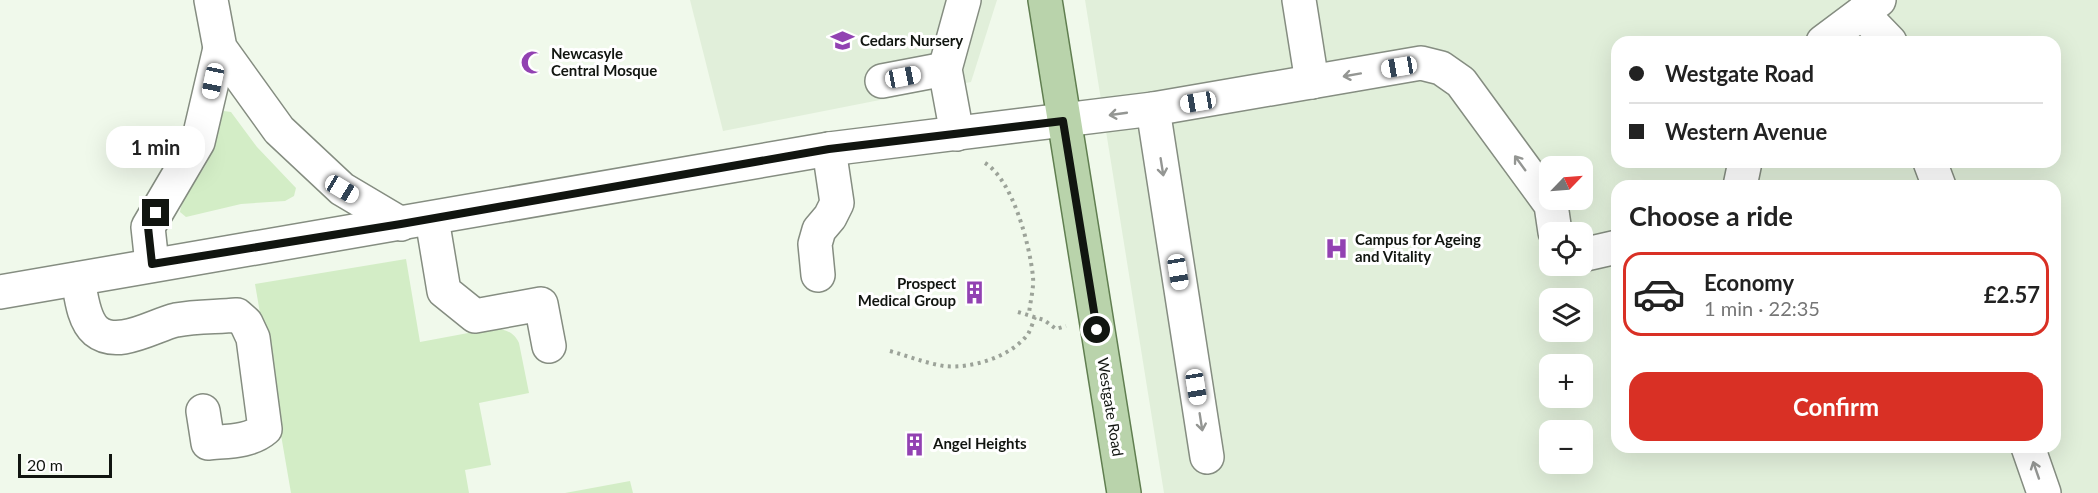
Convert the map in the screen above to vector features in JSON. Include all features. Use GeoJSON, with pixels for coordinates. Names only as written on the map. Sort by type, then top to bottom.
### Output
{"type":"FeatureCollection","features":[{"type":"Feature","properties":{"kind":"main road","name":"Westgate Road"},"geometry":{"type":"LineString","coordinates":[[1045,0],[1124,493]]}},
{"type":"Feature","properties":{"kind":"street"},"geometry":{"type":"LineString","coordinates":[[152,264],[148,227],[198,142],[220,48],[211,0]]}},
{"type":"Feature","properties":{"kind":"street"},"geometry":{"type":"LineString","coordinates":[[957,134],[945,69],[964,0]]}},
{"type":"Feature","properties":{"kind":"street"},"geometry":{"type":"LineString","coordinates":[[1299,0],[1312,82]]}},
{"type":"Feature","properties":{"kind":"street"},"geometry":{"type":"LineString","coordinates":[[1831,36],[1869,7],[1886,36]]}},
{"type":"Feature","properties":{"kind":"street"},"geometry":{"type":"LineString","coordinates":[[220,48],[279,130],[342,189],[416,222],[444,291],[475,316],[541,304],[549,346]]}},
{"type":"Feature","properties":{"kind":"street"},"geometry":{"type":"LineString","coordinates":[[0,292],[829,149],[1153,110],[1421,63],[1441,68],[1461,82],[1551,205],[1554,222]]}},
{"type":"Feature","properties":{"kind":"street"},"geometry":{"type":"LineString","coordinates":[[882,81],[945,69]]}},
{"type":"Feature","properties":{"kind":"street"},"geometry":{"type":"LineString","coordinates":[[1153,110],[1207,457]]}},
{"type":"Feature","properties":{"kind":"street"},"geometry":{"type":"LineString","coordinates":[[818,275],[815,244],[819,230],[830,217],[837,202],[829,149]]}},
{"type":"Feature","properties":{"kind":"street"},"geometry":{"type":"LineString","coordinates":[[1593,252],[1611,248]]}},
{"type":"Feature","properties":{"kind":"street"},"geometry":{"type":"LineString","coordinates":[[78,279],[87,317],[96,331],[109,336],[127,337],[176,320],[237,315],[246,323],[253,338],[265,429],[257,436],[208,443],[203,411]]}},
{"type":"Feature","properties":{"kind":"street"},"geometry":{"type":"LineString","coordinates":[[2030,453],[2044,493]]}},
{"type":"Feature","properties":{"kind":"path"},"geometry":{"type":"LineString","coordinates":[[982,161],[1003,180],[1028,243],[1033,279],[1029,314]]}},
{"type":"Feature","properties":{"kind":"path"},"geometry":{"type":"LineString","coordinates":[[1018,312],[1029,314],[1056,329]]}},
{"type":"Feature","properties":{"kind":"path"},"geometry":{"type":"LineString","coordinates":[[890,351],[924,362],[947,366],[971,365],[994,358],[1010,349],[1028,334],[1035,317]]}},
{"type":"Feature","properties":{"kind":"shaded area","name":"Cedars Nursery"},"geometry":{"type":"Polygon","coordinates":[[[690,0],[997,0],[971,82],[723,131],[690,0]]]}},
{"type":"Feature","properties":{"kind":"shaded area","name":"Campus for Ageing and Vitality"},"geometry":{"type":"Polygon","coordinates":[[[1085,0],[2098,0],[2098,493],[1164,493],[1085,0]]]}},
{"type":"Feature","properties":{"kind":"green space"},"geometry":{"type":"Polygon","coordinates":[[[224,111],[231,112],[257,147],[296,188],[294,196],[285,201],[241,204],[186,217],[180,212],[182,205],[207,162],[224,111]]]}},
{"type":"Feature","properties":{"kind":"green space"},"geometry":{"type":"Polygon","coordinates":[[[406,259],[420,342],[495,328],[509,332],[519,343],[529,393],[479,403],[491,465],[465,470],[469,493],[291,493],[255,284],[406,259]]]}},
{"type":"Feature","properties":{"kind":"green space"},"geometry":{"type":"Polygon","coordinates":[[[630,481],[633,493],[565,493],[630,481]]]}},
{"type":"Feature","properties":{"kind":"place","name":"Cedars Nursery"},"geometry":{"type":"Point","coordinates":[842,41]}},
{"type":"Feature","properties":{"kind":"place","name":"Newcasyle Central Mosque"},"geometry":{"type":"Point","coordinates":[533,63]}},
{"type":"Feature","properties":{"kind":"place","name":"Campus for Ageing and Vitality"},"geometry":{"type":"Point","coordinates":[1337,249]}},
{"type":"Feature","properties":{"kind":"place","name":"Prospect Medical Group"},"geometry":{"type":"Point","coordinates":[974,293]}},
{"type":"Feature","properties":{"kind":"place","name":"Angel Heights"},"geometry":{"type":"Point","coordinates":[915,444]}},
{"type":"Feature","properties":{"kind":"route"},"geometry":{"type":"LineString","coordinates":[[156,213],[148,227],[152,264],[401,224],[829,149],[1063,121],[1097,330]]}}]}
